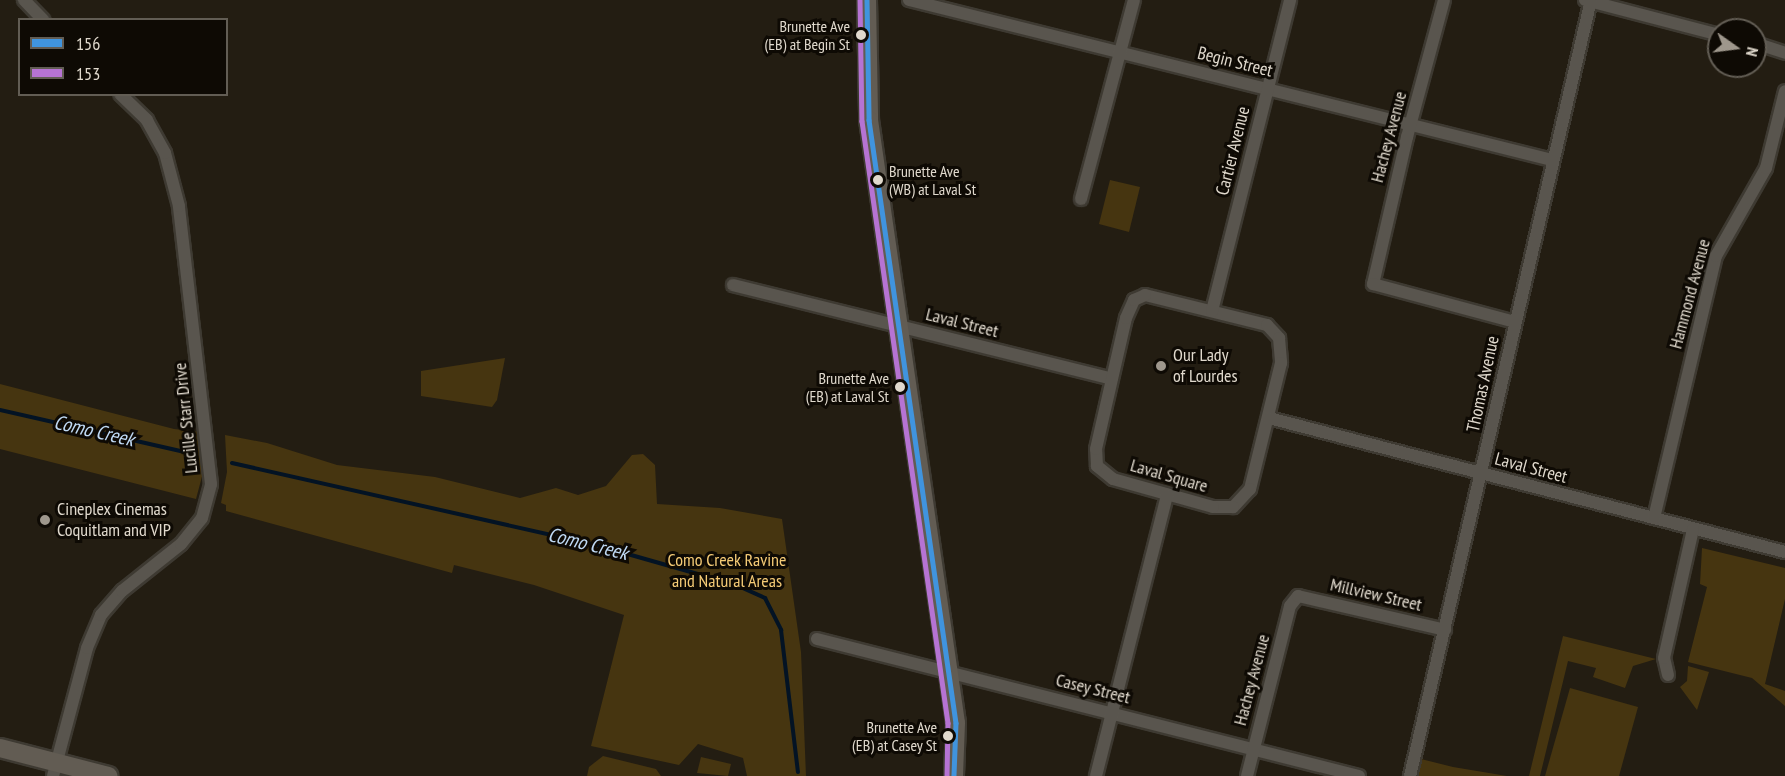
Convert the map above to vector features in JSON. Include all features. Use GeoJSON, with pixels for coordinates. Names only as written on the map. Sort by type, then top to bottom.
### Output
{"type":"FeatureCollection","features":[{"type":"Feature","properties":{"kind":"main road"},"geometry":{"type":"LineString","coordinates":[[867,0],[869,120],[957,733],[954,776]]}},
{"type":"Feature","properties":{"kind":"main road"},"geometry":{"type":"LineString","coordinates":[[0,748],[55,769],[108,776]]}},
{"type":"Feature","properties":{"kind":"street"},"geometry":{"type":"LineString","coordinates":[[24,0],[42,18]]}},
{"type":"Feature","properties":{"kind":"street","name":"Begin Street"},"geometry":{"type":"LineString","coordinates":[[909,0],[1552,160]]}},
{"type":"Feature","properties":{"kind":"street"},"geometry":{"type":"LineString","coordinates":[[1082,199],[1134,0]]}},
{"type":"Feature","properties":{"kind":"street","name":"Cartier Avenue"},"geometry":{"type":"LineString","coordinates":[[1212,311],[1290,0]]}},
{"type":"Feature","properties":{"kind":"street","name":"Hachey Avenue"},"geometry":{"type":"LineString","coordinates":[[1444,0],[1376,260],[1373,284],[1515,322]]}},
{"type":"Feature","properties":{"kind":"street"},"geometry":{"type":"LineString","coordinates":[[1588,1],[1707,31]]}},
{"type":"Feature","properties":{"kind":"street","name":"Thomas Avenue"},"geometry":{"type":"LineString","coordinates":[[1410,776],[1482,474],[1588,1]]}},
{"type":"Feature","properties":{"kind":"street"},"geometry":{"type":"LineString","coordinates":[[1767,47],[1785,53]]}},
{"type":"Feature","properties":{"kind":"street","name":"Hammond Avenue"},"geometry":{"type":"LineString","coordinates":[[1654,518],[1716,256],[1764,173],[1785,91]]}},
{"type":"Feature","properties":{"kind":"street","name":"Lucille Starr Drive"},"geometry":{"type":"LineString","coordinates":[[55,769],[87,648],[101,615],[122,591],[182,544],[202,518],[211,484],[179,206],[165,153],[147,120],[122,96]]}},
{"type":"Feature","properties":{"kind":"street","name":"Laval Street"},"geometry":{"type":"LineString","coordinates":[[733,285],[1112,379]]}},
{"type":"Feature","properties":{"kind":"street","name":"Laval Square"},"geometry":{"type":"LineString","coordinates":[[1138,297],[1162,297],[1212,311],[1267,325],[1279,338],[1281,363],[1250,489],[1240,504],[1220,508],[1113,479],[1096,466],[1096,448],[1125,318],[1138,297]]}},
{"type":"Feature","properties":{"kind":"street","name":"Laval Street"},"geometry":{"type":"LineString","coordinates":[[1269,418],[1785,552]]}},
{"type":"Feature","properties":{"kind":"street"},"geometry":{"type":"LineString","coordinates":[[1096,776],[1167,495]]}},
{"type":"Feature","properties":{"kind":"street"},"geometry":{"type":"LineString","coordinates":[[1668,675],[1664,658],[1693,529]]}},
{"type":"Feature","properties":{"kind":"street","name":"Hachey Avenue"},"geometry":{"type":"LineString","coordinates":[[1247,776],[1290,606],[1298,596]]}},
{"type":"Feature","properties":{"kind":"street","name":"Millview Street"},"geometry":{"type":"LineString","coordinates":[[1298,596],[1445,630]]}},
{"type":"Feature","properties":{"kind":"street","name":"Casey Street"},"geometry":{"type":"LineString","coordinates":[[817,639],[1359,776]]}},
{"type":"Feature","properties":{"kind":"green space"},"geometry":{"type":"Polygon","coordinates":[[[1110,180],[1140,187],[1129,232],[1099,224],[1110,180]]]}},
{"type":"Feature","properties":{"kind":"green space"},"geometry":{"type":"Polygon","coordinates":[[[505,358],[497,400],[492,407],[421,396],[421,371],[505,358]]]}},
{"type":"Feature","properties":{"kind":"green space"},"geometry":{"type":"Polygon","coordinates":[[[0,384],[174,429],[201,432],[204,469],[196,499],[0,449],[0,384]]]}},
{"type":"Feature","properties":{"kind":"green space","name":"Como Creek Ravine and Natural Areas"},"geometry":{"type":"Polygon","coordinates":[[[225,435],[267,443],[337,465],[435,477],[520,498],[556,488],[578,495],[606,486],[632,455],[643,454],[655,465],[657,504],[720,508],[782,519],[801,652],[806,776],[747,776],[743,758],[698,744],[679,765],[591,746],[624,615],[534,585],[454,565],[452,573],[226,511],[226,505],[221,503],[227,472],[225,435]]]}},
{"type":"Feature","properties":{"kind":"green space"},"geometry":{"type":"Polygon","coordinates":[[[1702,548],[1785,568],[1785,599],[1765,684],[1785,691],[1785,706],[1752,678],[1688,662],[1707,587],[1700,584],[1702,548]]]}},
{"type":"Feature","properties":{"kind":"green space"},"geometry":{"type":"Polygon","coordinates":[[[1563,636],[1656,659],[1633,666],[1625,688],[1593,677],[1596,668],[1568,661],[1540,776],[1529,776],[1563,636]]]}},
{"type":"Feature","properties":{"kind":"green space"},"geometry":{"type":"Polygon","coordinates":[[[1688,666],[1709,672],[1697,710],[1680,687],[1687,681],[1688,666]]]}},
{"type":"Feature","properties":{"kind":"green space"},"geometry":{"type":"Polygon","coordinates":[[[1570,688],[1638,707],[1619,776],[1545,776],[1570,688]]]}},
{"type":"Feature","properties":{"kind":"green space"},"geometry":{"type":"Polygon","coordinates":[[[603,756],[656,769],[661,776],[587,776],[589,767],[603,756]]]}},
{"type":"Feature","properties":{"kind":"green space"},"geometry":{"type":"Polygon","coordinates":[[[701,757],[731,764],[728,776],[697,773],[701,757]]]}},
{"type":"Feature","properties":{"kind":"green space"},"geometry":{"type":"Polygon","coordinates":[[[1417,758],[1453,767],[1507,776],[1413,776],[1417,758]]]}},
{"type":"Feature","properties":{"kind":"waterway","name":"Como Creek"},"geometry":{"type":"LineString","coordinates":[[0,410],[189,453]]}},
{"type":"Feature","properties":{"kind":"waterway","name":"Como Creek"},"geometry":{"type":"LineString","coordinates":[[232,463],[596,545],[736,585],[765,598],[781,630],[798,772]]}},
{"type":"Feature","properties":{"kind":"transit line","name":"153"},"geometry":{"type":"LineString","coordinates":[[860,0],[862,121],[948,723],[947,776]]}},
{"type":"Feature","properties":{"kind":"transit line","name":"156"},"geometry":{"type":"LineString","coordinates":[[867,0],[869,120],[956,723],[954,776]]}},
{"type":"Feature","properties":{"kind":"place","name":"Brunette Ave (EB) at Begin St"},"geometry":{"type":"Point","coordinates":[861,35]}},
{"type":"Feature","properties":{"kind":"place","name":"Brunette Ave (WB) at Laval St"},"geometry":{"type":"Point","coordinates":[878,180]}},
{"type":"Feature","properties":{"kind":"place","name":"Our Lady of Lourdes"},"geometry":{"type":"Point","coordinates":[1161,366]}},
{"type":"Feature","properties":{"kind":"place","name":"Brunette Ave (EB) at Laval St"},"geometry":{"type":"Point","coordinates":[900,387]}},
{"type":"Feature","properties":{"kind":"place","name":"Cineplex Cinemas Coquitlam and VIP"},"geometry":{"type":"Point","coordinates":[45,520]}},
{"type":"Feature","properties":{"kind":"place","name":"Brunette Ave (EB) at Casey St"},"geometry":{"type":"Point","coordinates":[948,736]}}]}
